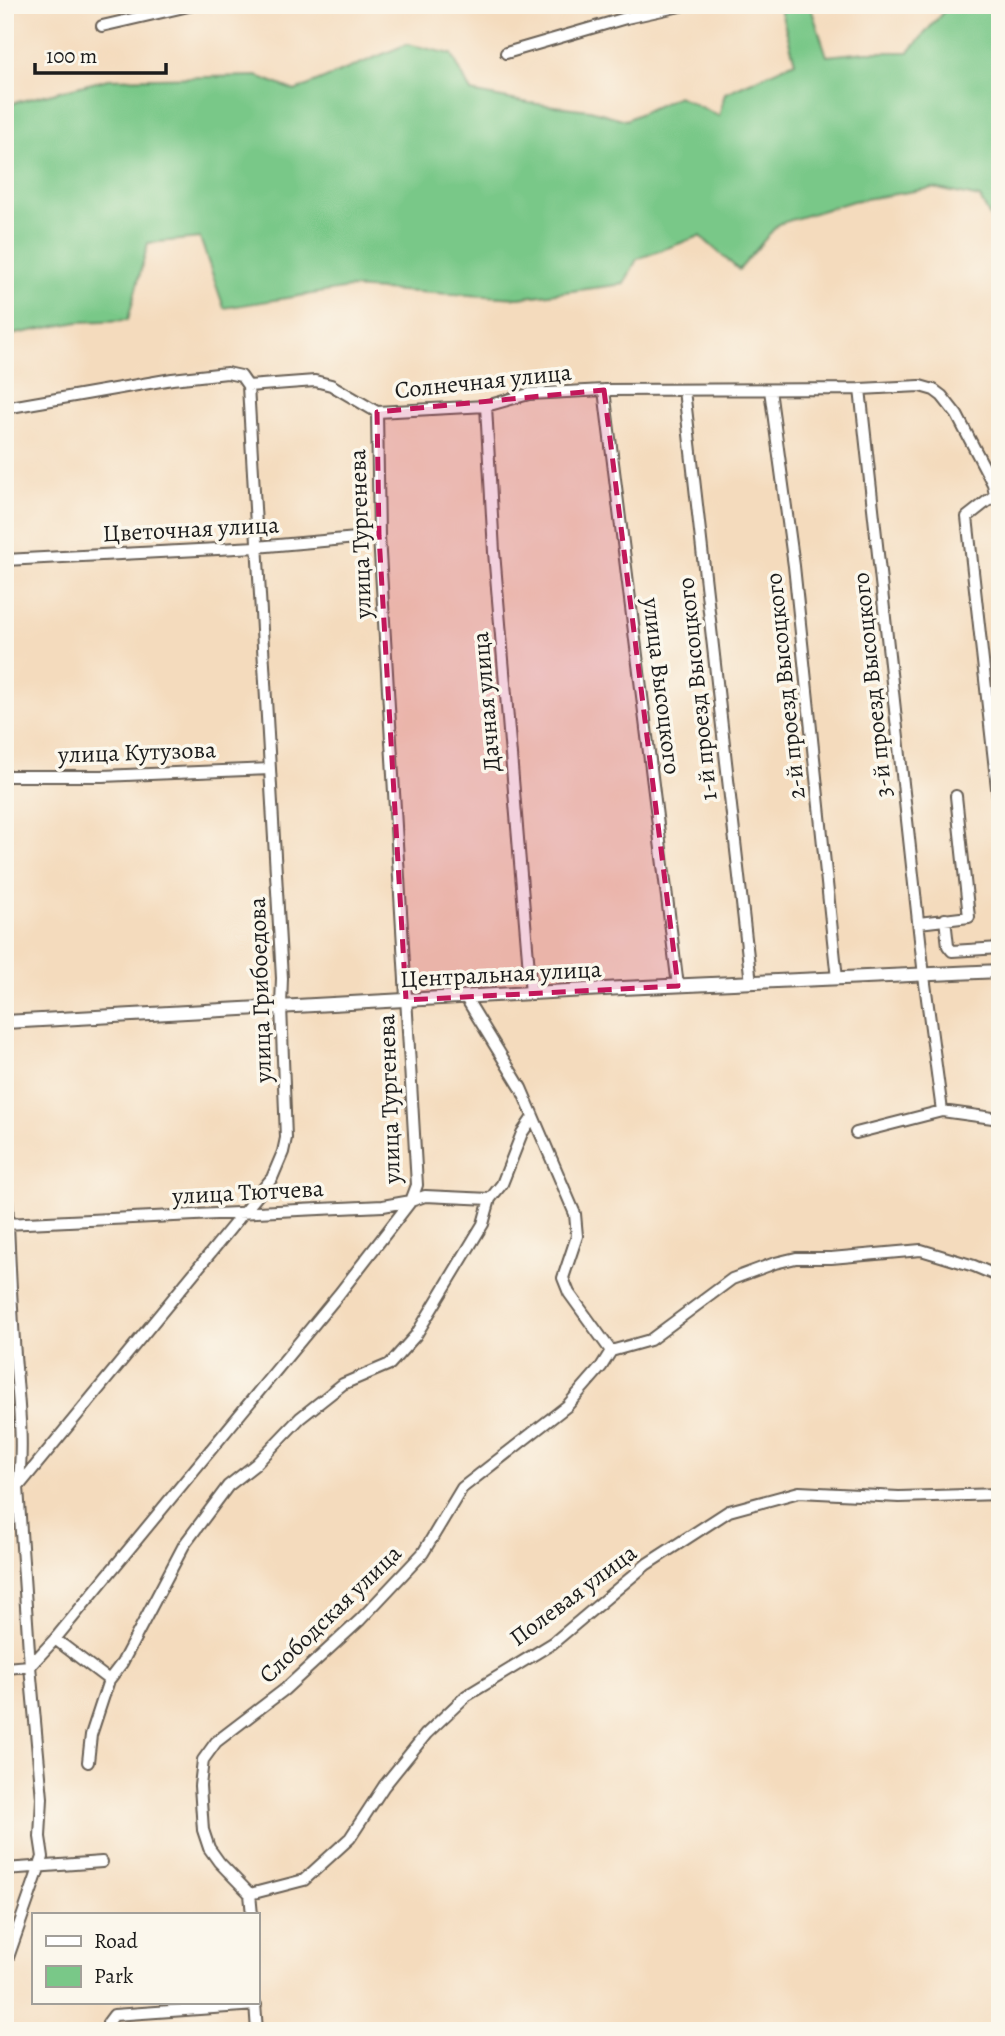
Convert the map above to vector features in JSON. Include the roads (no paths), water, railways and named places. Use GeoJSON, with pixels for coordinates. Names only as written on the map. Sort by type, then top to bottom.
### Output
{"type":"FeatureCollection","features":[{"type":"Feature","properties":{"kind":"street"},"geometry":{"type":"LineString","coordinates":[[102,26],[192,5]]}},
{"type":"Feature","properties":{"kind":"street"},"geometry":{"type":"LineString","coordinates":[[506,53],[626,18],[685,5]]}},
{"type":"Feature","properties":{"kind":"street","name":"Солнечная улица"},"geometry":{"type":"LineString","coordinates":[[5,408],[172,379],[227,373],[241,376],[248,386],[315,381],[331,385],[377,412],[486,406],[529,394],[684,390]]}},
{"type":"Feature","properties":{"kind":"street","name":"улица Грибоедова"},"geometry":{"type":"LineString","coordinates":[[18,1487],[272,1178],[285,1145],[282,978],[248,386]]}},
{"type":"Feature","properties":{"kind":"street"},"geometry":{"type":"LineString","coordinates":[[684,390],[920,386],[942,396],[957,415],[993,484],[995,495],[967,517],[1000,815]]}},
{"type":"Feature","properties":{"kind":"street","name":"3-й проезд Высоцкого"},"geometry":{"type":"LineString","coordinates":[[860,389],[924,975],[942,1111]]}},
{"type":"Feature","properties":{"kind":"street","name":"улица Высоцкого"},"geometry":{"type":"LineString","coordinates":[[604,390],[678,986]]}},
{"type":"Feature","properties":{"kind":"street","name":"1-й проезд Высоцкого"},"geometry":{"type":"LineString","coordinates":[[684,390],[751,983]]}},
{"type":"Feature","properties":{"kind":"street","name":"2-й проезд Высоцкого"},"geometry":{"type":"LineString","coordinates":[[770,390],[794,566],[836,979]]}},
{"type":"Feature","properties":{"kind":"street","name":"Дачная улица"},"geometry":{"type":"LineString","coordinates":[[486,406],[494,552],[531,994]]}},
{"type":"Feature","properties":{"kind":"street","name":"улица Тургенева"},"geometry":{"type":"LineString","coordinates":[[30,1666],[339,1294],[411,1201],[417,1185],[379,536],[377,412]]}},
{"type":"Feature","properties":{"kind":"street","name":"Цветочная улица"},"geometry":{"type":"LineString","coordinates":[[5,559],[256,547],[379,536]]}},
{"type":"Feature","properties":{"kind":"street","name":"улица Кутузова"},"geometry":{"type":"LineString","coordinates":[[5,776],[102,776],[270,769]]}},
{"type":"Feature","properties":{"kind":"street"},"geometry":{"type":"LineString","coordinates":[[919,923],[969,917],[956,796]]}},
{"type":"Feature","properties":{"kind":"street"},"geometry":{"type":"LineString","coordinates":[[945,919],[948,946],[952,951],[1000,948]]}},
{"type":"Feature","properties":{"kind":"street","name":"Центральная улица"},"geometry":{"type":"LineString","coordinates":[[5,1022],[1000,971]]}},
{"type":"Feature","properties":{"kind":"street"},"geometry":{"type":"LineString","coordinates":[[466,998],[521,1088],[575,1214],[577,1236],[563,1278],[569,1293],[611,1350],[650,1340],[733,1279],[775,1262],[796,1258],[831,1258],[921,1250],[1000,1277]]}},
{"type":"Feature","properties":{"kind":"street"},"geometry":{"type":"LineString","coordinates":[[856,1133],[942,1111],[1000,1119]]}},
{"type":"Feature","properties":{"kind":"street"},"geometry":{"type":"LineString","coordinates":[[88,1762],[91,1735],[109,1680],[122,1663],[184,1545],[228,1486],[257,1464],[300,1418],[343,1384],[390,1364],[416,1335],[483,1224],[490,1199],[502,1184],[522,1133],[533,1117]]}},
{"type":"Feature","properties":{"kind":"street"},"geometry":{"type":"LineString","coordinates":[[5,1147],[7,1224],[22,1436],[18,1487],[42,1798],[40,1837],[43,1857],[5,1966]]}},
{"type":"Feature","properties":{"kind":"street","name":"улица Тютчева"},"geometry":{"type":"LineString","coordinates":[[7,1224],[383,1206],[425,1196],[490,1199]]}},
{"type":"Feature","properties":{"kind":"street","name":"Слободская улица"},"geometry":{"type":"LineString","coordinates":[[250,1894],[209,1849],[203,1830],[200,1786],[203,1760],[216,1742],[284,1690],[360,1620],[423,1553],[462,1488],[567,1406],[601,1367],[611,1350]]}},
{"type":"Feature","properties":{"kind":"street"},"geometry":{"type":"LineString","coordinates":[[5,1487],[18,1487]]}},
{"type":"Feature","properties":{"kind":"street","name":"Полевая улица"},"geometry":{"type":"LineString","coordinates":[[250,1894],[304,1881],[350,1838],[384,1786],[426,1734],[466,1696],[553,1643],[647,1564],[729,1511],[799,1492],[899,1497],[1000,1494]]}},
{"type":"Feature","properties":{"kind":"street"},"geometry":{"type":"LineString","coordinates":[[55,1639],[109,1680]]}},
{"type":"Feature","properties":{"kind":"street"},"geometry":{"type":"LineString","coordinates":[[5,1668],[30,1666]]}},
{"type":"Feature","properties":{"kind":"street"},"geometry":{"type":"LineString","coordinates":[[5,1869],[102,1862]]}},
{"type":"Feature","properties":{"kind":"street"},"geometry":{"type":"LineString","coordinates":[[250,1894],[252,1913]]}},
{"type":"Feature","properties":{"kind":"street"},"geometry":{"type":"LineString","coordinates":[[108,2031],[108,2023],[114,2015],[256,2004],[257,2031]]}}]}
